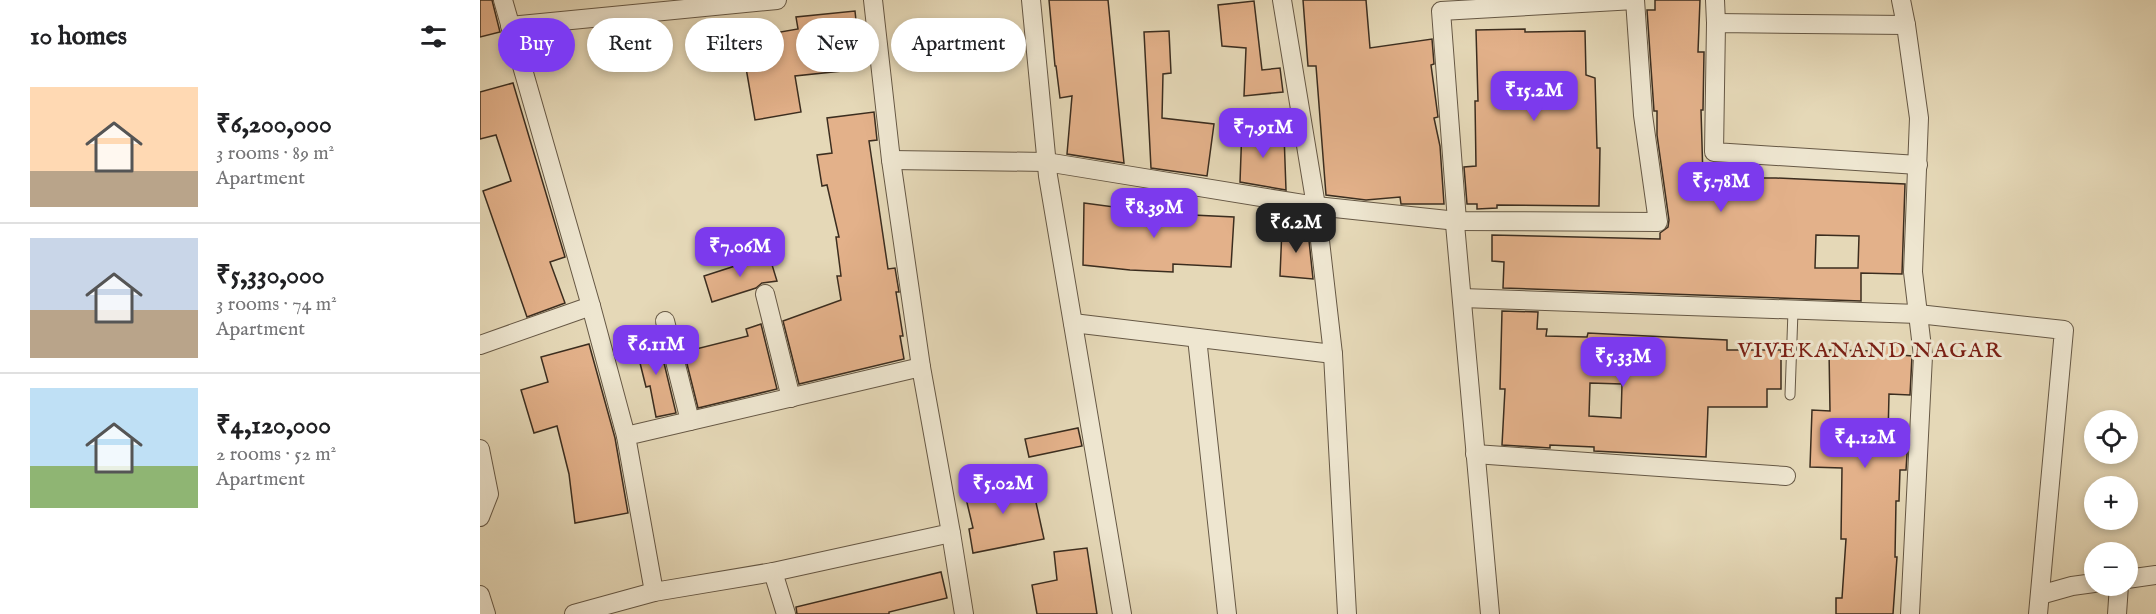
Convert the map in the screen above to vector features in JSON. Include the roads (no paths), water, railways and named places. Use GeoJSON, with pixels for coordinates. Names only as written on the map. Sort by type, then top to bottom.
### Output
{"type":"FeatureCollection","features":[{"type":"Feature","properties":{"kind":"street"},"geometry":{"type":"LineString","coordinates":[[503,0],[508,18]]}},
{"type":"Feature","properties":{"kind":"street"},"geometry":{"type":"LineString","coordinates":[[575,20],[777,0]]}},
{"type":"Feature","properties":{"kind":"street"},"geometry":{"type":"LineString","coordinates":[[873,0],[891,160],[921,368],[964,614]]}},
{"type":"Feature","properties":{"kind":"street"},"geometry":{"type":"LineString","coordinates":[[1030,0],[1046,162],[1122,614]]}},
{"type":"Feature","properties":{"kind":"street"},"geometry":{"type":"LineString","coordinates":[[1282,0],[1316,206],[1333,354],[1347,614]]}},
{"type":"Feature","properties":{"kind":"street"},"geometry":{"type":"LineString","coordinates":[[891,160],[1046,162],[1316,206],[1457,221],[1658,222],[1643,115],[1635,0],[1441,11],[1457,221],[1455,224],[1490,614]]}},
{"type":"Feature","properties":{"kind":"street"},"geometry":{"type":"LineString","coordinates":[[1715,0],[1714,152],[1918,165]]}},
{"type":"Feature","properties":{"kind":"street"},"geometry":{"type":"LineString","coordinates":[[1901,0],[1919,118],[1913,272],[1923,356],[1910,614]]}},
{"type":"Feature","properties":{"kind":"street"},"geometry":{"type":"LineString","coordinates":[[1716,23],[1906,25]]}},
{"type":"Feature","properties":{"kind":"street"},"geometry":{"type":"LineString","coordinates":[[523,72],[626,436],[654,592]]}},
{"type":"Feature","properties":{"kind":"street"},"geometry":{"type":"LineString","coordinates":[[765,294],[791,398]]}},
{"type":"Feature","properties":{"kind":"street"},"geometry":{"type":"LineString","coordinates":[[1462,298],[1918,314],[2064,330],[2038,614]]}},
{"type":"Feature","properties":{"kind":"street"},"geometry":{"type":"LineString","coordinates":[[480,345],[591,306]]}},
{"type":"Feature","properties":{"kind":"street"},"geometry":{"type":"LineString","coordinates":[[665,321],[690,421]]}},
{"type":"Feature","properties":{"kind":"street"},"geometry":{"type":"LineString","coordinates":[[1072,323],[1333,354]]}},
{"type":"Feature","properties":{"kind":"street"},"geometry":{"type":"LineString","coordinates":[[1197,338],[1227,614]]}},
{"type":"Feature","properties":{"kind":"street"},"geometry":{"type":"LineString","coordinates":[[626,436],[921,368]]}},
{"type":"Feature","properties":{"kind":"street"},"geometry":{"type":"LineString","coordinates":[[480,449],[489,494],[480,517]]}},
{"type":"Feature","properties":{"kind":"street"},"geometry":{"type":"LineString","coordinates":[[1475,454],[1786,476]]}},
{"type":"Feature","properties":{"kind":"street"},"geometry":{"type":"LineString","coordinates":[[574,614],[654,592],[773,572],[951,533]]}},
{"type":"Feature","properties":{"kind":"street"},"geometry":{"type":"LineString","coordinates":[[773,572],[786,614]]}},
{"type":"Feature","properties":{"kind":"street"},"geometry":{"type":"LineString","coordinates":[[2138,577],[2156,575]]}},
{"type":"Feature","properties":{"kind":"street"},"geometry":{"type":"LineString","coordinates":[[2040,595],[2084,584]]}},
{"type":"Feature","properties":{"kind":"street"},"geometry":{"type":"LineString","coordinates":[[2117,614],[2118,596]]}},
{"type":"Feature","properties":{"kind":"lane"},"geometry":{"type":"LineString","coordinates":[[1790,395],[1793,311]]}},
{"type":"Feature","properties":{"kind":"district","name":"VIVEKANAND NAGAR"},"geometry":{"type":"Point","coordinates":[1870,351]}}]}
